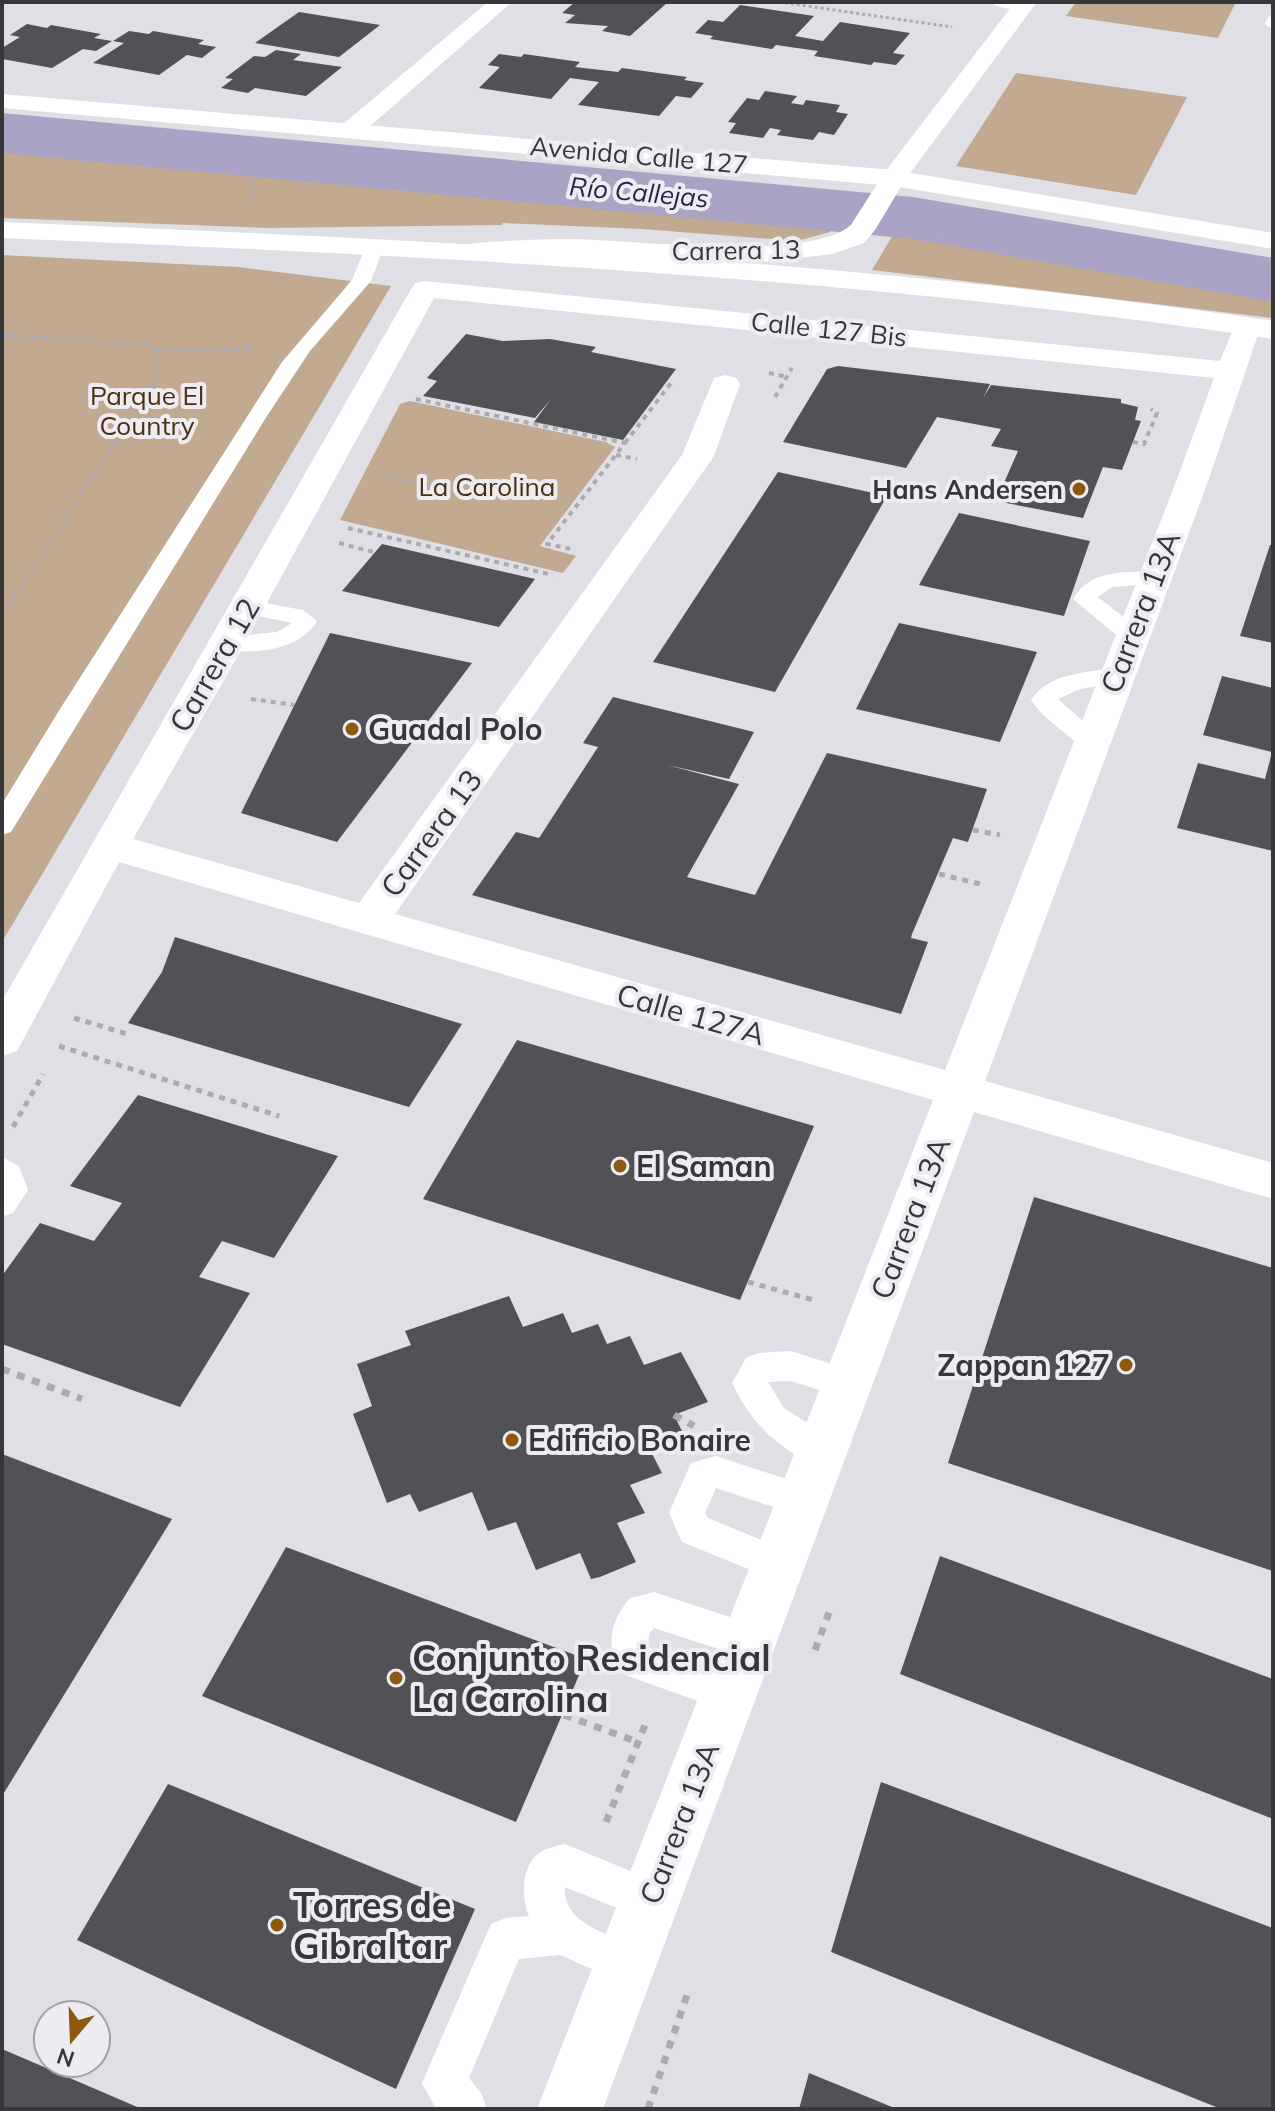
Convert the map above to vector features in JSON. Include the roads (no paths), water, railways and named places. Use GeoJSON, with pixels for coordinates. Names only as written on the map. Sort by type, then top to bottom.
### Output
{"type":"FeatureCollection","features":[{"type":"Feature","properties":{"kind":"street"},"geometry":{"type":"LineString","coordinates":[[351,130],[501,2]]}},
{"type":"Feature","properties":{"kind":"street","name":"Carrera 13"},"geometry":{"type":"LineString","coordinates":[[469,252],[567,247],[775,253],[832,246],[854,237],[867,223],[890,183],[1024,4]]}},
{"type":"Feature","properties":{"kind":"street","name":"Avenida Calle 127"},"geometry":{"type":"LineString","coordinates":[[2,101],[351,130],[890,183],[1273,241]]}},
{"type":"Feature","properties":{"kind":"street"},"geometry":{"type":"LineString","coordinates":[[2,230],[375,246],[846,280],[1260,328]]}},
{"type":"Feature","properties":{"kind":"street","name":"Calle 127 Bis"},"geometry":{"type":"LineString","coordinates":[[425,289],[1232,371]]}},
{"type":"Feature","properties":{"kind":"street","name":"Carrera 12"},"geometry":{"type":"LineString","coordinates":[[5,1034],[425,289]]}},
{"type":"Feature","properties":{"kind":"street","name":"Carrera 13A"},"geometry":{"type":"LineString","coordinates":[[570,2109],[1232,371],[1260,328]]}},
{"type":"Feature","properties":{"kind":"street","name":"Carrera 13"},"geometry":{"type":"LineString","coordinates":[[369,920],[698,456],[725,384]]}},
{"type":"Feature","properties":{"kind":"street","name":"Calle 127A"},"geometry":{"type":"LineString","coordinates":[[110,846],[1273,1181]]}},
{"type":"Feature","properties":{"kind":"lane"},"geometry":{"type":"LineString","coordinates":[[997,2],[1024,4]]}},
{"type":"Feature","properties":{"kind":"lane"},"geometry":{"type":"LineString","coordinates":[[2,826],[205,497],[300,351],[362,284],[374,260],[375,246]]}},
{"type":"Feature","properties":{"kind":"lane"},"geometry":{"type":"LineString","coordinates":[[1131,635],[1085,599],[1087,592],[1105,581],[1153,578]]}},
{"type":"Feature","properties":{"kind":"lane"},"geometry":{"type":"LineString","coordinates":[[227,643],[292,636],[304,626],[305,621],[295,615],[248,607]]}},
{"type":"Feature","properties":{"kind":"lane"},"geometry":{"type":"LineString","coordinates":[[1091,742],[1071,722],[1052,712],[1054,708],[1043,700],[1049,693],[1075,683],[1116,676]]}},
{"type":"Feature","properties":{"kind":"lane"},"geometry":{"type":"LineString","coordinates":[[2,1169],[8,1175],[12,1190],[2,1204]]}},
{"type":"Feature","properties":{"kind":"lane"},"geometry":{"type":"LineString","coordinates":[[821,1451],[772,1419],[749,1383],[758,1368],[791,1366],[848,1384]]}},
{"type":"Feature","properties":{"kind":"lane"},"geometry":{"type":"LineString","coordinates":[[778,1564],[695,1530],[687,1513],[694,1492],[704,1474],[716,1472],[804,1501]]}},
{"type":"Feature","properties":{"kind":"lane"},"geometry":{"type":"LineString","coordinates":[[728,1693],[634,1660],[628,1648],[632,1629],[643,1611],[654,1610],[749,1641]]}},
{"type":"Feature","properties":{"kind":"lane"},"geometry":{"type":"LineString","coordinates":[[561,1934],[544,1906],[542,1888],[553,1868],[565,1865],[649,1900]]}},
{"type":"Feature","properties":{"kind":"lane"},"geometry":{"type":"LineString","coordinates":[[465,2109],[444,2083],[506,1939],[561,1934],[626,1963]]}},
{"type":"Feature","properties":{"kind":"waterway","name":"Río Callejas"},"geometry":{"type":"LineString","coordinates":[[2,133],[913,218],[1273,280]]}},
{"type":"Feature","properties":{"kind":"place","name":"Hans Andersen"},"geometry":{"type":"Point","coordinates":[1079,489]}},
{"type":"Feature","properties":{"kind":"place","name":"Guadal Polo"},"geometry":{"type":"Point","coordinates":[352,729]}},
{"type":"Feature","properties":{"kind":"place","name":"El Saman"},"geometry":{"type":"Point","coordinates":[620,1166]}},
{"type":"Feature","properties":{"kind":"place","name":"Zappan 127"},"geometry":{"type":"Point","coordinates":[1126,1365]}},
{"type":"Feature","properties":{"kind":"place","name":"Edificio Bonaire"},"geometry":{"type":"Point","coordinates":[512,1440]}},
{"type":"Feature","properties":{"kind":"place","name":"Conjunto Residencial La Carolina"},"geometry":{"type":"Point","coordinates":[396,1678]}},
{"type":"Feature","properties":{"kind":"place","name":"Torres de Gibraltar"},"geometry":{"type":"Point","coordinates":[277,1925]}},
{"type":"Feature","properties":{"kind":"park label","name":"Parque El Country"},"geometry":{"type":"Point","coordinates":[147,410]}},
{"type":"Feature","properties":{"kind":"park label","name":"La Carolina"},"geometry":{"type":"Point","coordinates":[487,486]}}]}
